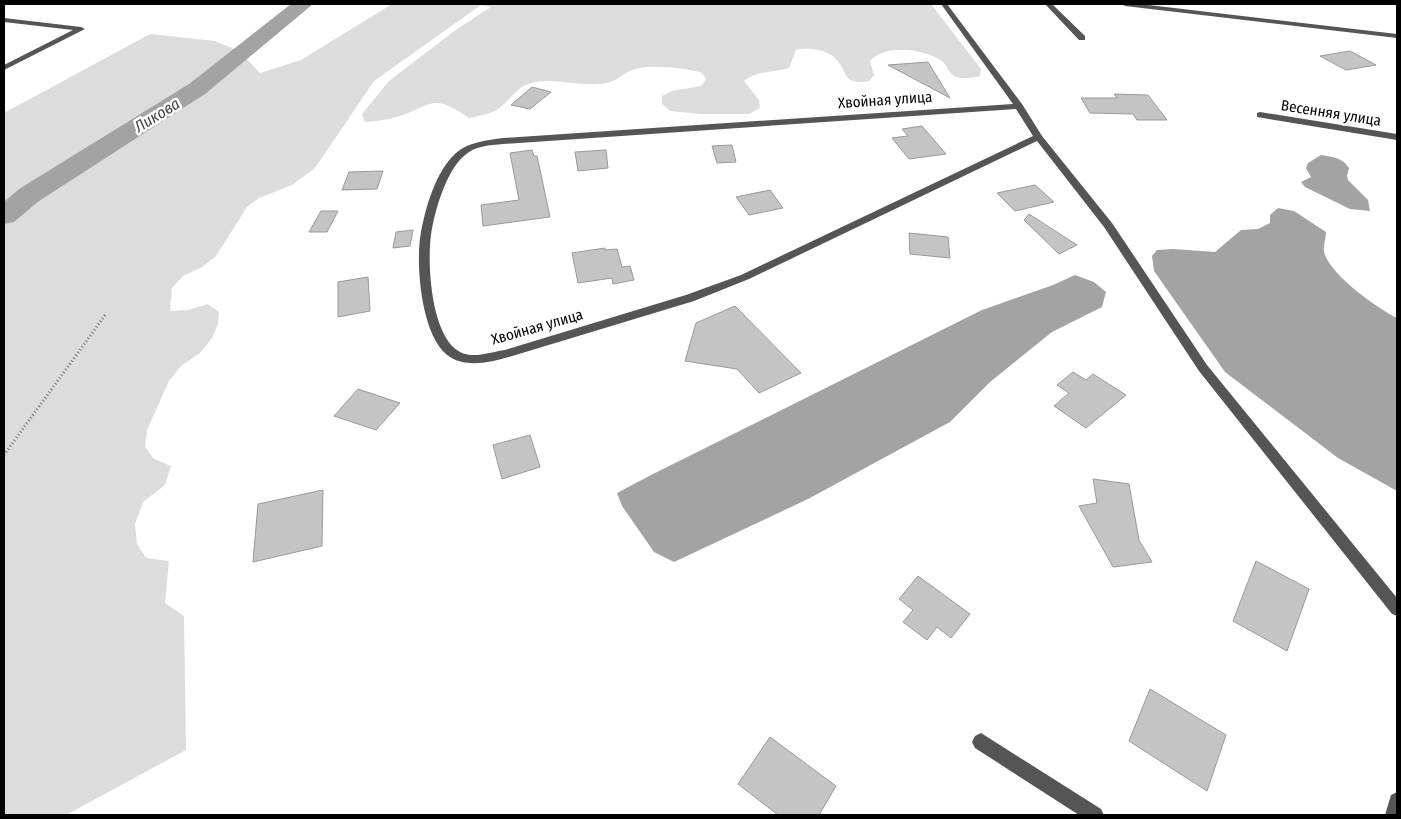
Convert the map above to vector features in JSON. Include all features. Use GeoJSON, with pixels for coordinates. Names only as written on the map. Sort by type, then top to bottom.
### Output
{"type":"FeatureCollection","features":[{"type":"Feature","properties":{"kind":"street"},"geometry":{"type":"LineString","coordinates":[[944,4],[1019,106],[1038,137],[1108,225],[1203,368],[1397,609]]}},
{"type":"Feature","properties":{"kind":"street"},"geometry":{"type":"LineString","coordinates":[[1048,4],[1082,38]]}},
{"type":"Feature","properties":{"kind":"street"},"geometry":{"type":"LineString","coordinates":[[1125,4],[1397,36]]}},
{"type":"Feature","properties":{"kind":"street"},"geometry":{"type":"LineString","coordinates":[[4,20],[81,29],[4,68]]}},
{"type":"Feature","properties":{"kind":"street","name":"Хвойная улица"},"geometry":{"type":"LineString","coordinates":[[1019,106],[503,141],[471,148],[460,154],[449,167],[436,198],[425,241],[426,279],[440,340],[459,357],[468,359],[488,357],[505,354],[690,298],[745,277],[1038,137]]}},
{"type":"Feature","properties":{"kind":"street","name":"Весенняя улица"},"geometry":{"type":"LineString","coordinates":[[1260,116],[1397,137]]}},
{"type":"Feature","properties":{"kind":"street"},"geometry":{"type":"LineString","coordinates":[[982,742],[1095,815]]}},
{"type":"Feature","properties":{"kind":"street"},"geometry":{"type":"LineString","coordinates":[[1394,815],[1397,801]]}},
{"type":"Feature","properties":{"kind":"path"},"geometry":{"type":"LineString","coordinates":[[4,455],[106,314]]}},
{"type":"Feature","properties":{"kind":"shaded area"},"geometry":{"type":"Polygon","coordinates":[[[392,4],[931,4],[981,69],[980,76],[960,78],[954,76],[942,61],[925,53],[895,50],[877,55],[870,61],[874,75],[869,81],[855,82],[848,78],[841,65],[833,56],[823,51],[801,49],[796,50],[789,68],[760,73],[744,81],[759,100],[760,108],[749,114],[700,114],[670,111],[662,104],[662,96],[672,91],[701,86],[706,79],[702,73],[695,71],[677,68],[645,67],[630,71],[613,81],[604,83],[540,81],[531,83],[517,91],[495,111],[469,118],[447,105],[433,103],[397,117],[365,122],[362,114],[389,81],[457,29],[491,7],[481,5],[374,81],[315,168],[292,185],[259,198],[247,207],[216,256],[202,267],[183,276],[172,288],[170,311],[188,310],[208,304],[219,312],[218,324],[212,338],[200,353],[181,366],[169,381],[147,430],[145,447],[154,459],[171,466],[165,485],[143,502],[135,524],[137,544],[146,558],[169,561],[165,603],[184,616],[186,750],[66,815],[4,815],[4,113],[150,34],[215,41],[239,51],[260,73],[301,60],[392,4]]]}},
{"type":"Feature","properties":{"kind":"shaded area"},"geometry":{"type":"Polygon","coordinates":[[[1321,155],[1337,158],[1347,165],[1349,168],[1348,180],[1368,200],[1370,211],[1350,209],[1305,187],[1301,182],[1311,177],[1306,168],[1308,163],[1321,155]]]}},
{"type":"Feature","properties":{"kind":"shaded area"},"geometry":{"type":"Polygon","coordinates":[[[1278,208],[1294,211],[1326,232],[1324,252],[1335,271],[1355,290],[1397,318],[1397,491],[1338,458],[1225,372],[1154,271],[1152,256],[1157,250],[1173,249],[1215,252],[1241,230],[1258,229],[1270,223],[1270,215],[1278,208]]]}},
{"type":"Feature","properties":{"kind":"shaded area"},"geometry":{"type":"Polygon","coordinates":[[[1075,275],[1094,282],[1106,292],[1102,307],[1052,332],[990,382],[950,422],[808,499],[674,562],[654,552],[622,506],[617,493],[651,475],[982,310],[1053,285],[1075,275]]]}},
{"type":"Feature","properties":{"kind":"building"},"geometry":{"type":"Polygon","coordinates":[[[1350,51],[1376,65],[1346,70],[1320,56],[1350,51]]]}},
{"type":"Feature","properties":{"kind":"building"},"geometry":{"type":"Polygon","coordinates":[[[928,62],[950,98],[888,65],[928,62]]]}},
{"type":"Feature","properties":{"kind":"building"},"geometry":{"type":"Polygon","coordinates":[[[532,87],[551,92],[530,109],[511,105],[532,87]]]}},
{"type":"Feature","properties":{"kind":"building"},"geometry":{"type":"Polygon","coordinates":[[[1114,94],[1148,95],[1167,120],[1137,120],[1133,114],[1090,113],[1081,98],[1117,98],[1114,94]]]}},
{"type":"Feature","properties":{"kind":"building"},"geometry":{"type":"Polygon","coordinates":[[[922,126],[946,154],[909,159],[892,138],[908,136],[902,129],[922,126]]]}},
{"type":"Feature","properties":{"kind":"building"},"geometry":{"type":"Polygon","coordinates":[[[732,145],[736,162],[717,163],[712,146],[732,145]]]}},
{"type":"Feature","properties":{"kind":"building"},"geometry":{"type":"Polygon","coordinates":[[[532,150],[534,156],[537,156],[550,217],[483,226],[481,205],[519,200],[510,153],[532,150]]]}},
{"type":"Feature","properties":{"kind":"building"},"geometry":{"type":"Polygon","coordinates":[[[606,150],[608,168],[578,171],[575,152],[606,150]]]}},
{"type":"Feature","properties":{"kind":"building"},"geometry":{"type":"Polygon","coordinates":[[[383,171],[377,189],[342,190],[349,172],[383,171]]]}},
{"type":"Feature","properties":{"kind":"building"},"geometry":{"type":"Polygon","coordinates":[[[1035,185],[1054,202],[1015,211],[997,193],[1035,185]]]}},
{"type":"Feature","properties":{"kind":"building"},"geometry":{"type":"Polygon","coordinates":[[[770,190],[783,208],[749,215],[736,197],[770,190]]]}},
{"type":"Feature","properties":{"kind":"building"},"geometry":{"type":"Polygon","coordinates":[[[321,211],[338,211],[327,232],[309,232],[321,211]]]}},
{"type":"Feature","properties":{"kind":"building"},"geometry":{"type":"Polygon","coordinates":[[[1029,214],[1077,245],[1059,254],[1024,220],[1029,214]]]}},
{"type":"Feature","properties":{"kind":"building"},"geometry":{"type":"Polygon","coordinates":[[[413,230],[410,246],[393,248],[396,232],[413,230]]]}},
{"type":"Feature","properties":{"kind":"building"},"geometry":{"type":"Polygon","coordinates":[[[909,233],[948,237],[950,258],[910,254],[909,233]]]}},
{"type":"Feature","properties":{"kind":"building"},"geometry":{"type":"Polygon","coordinates":[[[605,248],[605,250],[617,249],[622,267],[630,266],[634,280],[613,284],[612,278],[578,283],[572,253],[605,248]]]}},
{"type":"Feature","properties":{"kind":"building"},"geometry":{"type":"Polygon","coordinates":[[[368,277],[370,311],[338,317],[338,282],[368,277]]]}},
{"type":"Feature","properties":{"kind":"building"},"geometry":{"type":"Polygon","coordinates":[[[735,306],[801,373],[759,393],[737,369],[685,361],[696,323],[735,306]]]}},
{"type":"Feature","properties":{"kind":"building"},"geometry":{"type":"Polygon","coordinates":[[[1073,372],[1086,380],[1093,374],[1126,395],[1086,428],[1054,406],[1069,393],[1057,385],[1073,372]]]}},
{"type":"Feature","properties":{"kind":"building"},"geometry":{"type":"Polygon","coordinates":[[[358,389],[400,403],[376,430],[334,416],[358,389]]]}},
{"type":"Feature","properties":{"kind":"building"},"geometry":{"type":"Polygon","coordinates":[[[530,435],[540,467],[502,479],[493,445],[530,435]]]}},
{"type":"Feature","properties":{"kind":"building"},"geometry":{"type":"Polygon","coordinates":[[[1093,479],[1129,484],[1139,540],[1152,562],[1113,567],[1079,506],[1097,503],[1093,479]]]}},
{"type":"Feature","properties":{"kind":"building"},"geometry":{"type":"Polygon","coordinates":[[[323,490],[322,546],[253,562],[258,504],[323,490]]]}},
{"type":"Feature","properties":{"kind":"building"},"geometry":{"type":"Polygon","coordinates":[[[1256,561],[1309,589],[1287,651],[1233,621],[1256,561]]]}},
{"type":"Feature","properties":{"kind":"building"},"geometry":{"type":"Polygon","coordinates":[[[918,576],[970,614],[951,638],[937,627],[927,640],[903,622],[913,610],[899,599],[918,576]]]}},
{"type":"Feature","properties":{"kind":"building"},"geometry":{"type":"Polygon","coordinates":[[[1150,689],[1226,735],[1207,791],[1129,741],[1150,689]]]}},
{"type":"Feature","properties":{"kind":"building"},"geometry":{"type":"Polygon","coordinates":[[[770,737],[836,786],[819,815],[778,815],[738,784],[770,737]]]}},
{"type":"Feature","properties":{"kind":"waterway","name":"Ликова"},"geometry":{"type":"LineString","coordinates":[[4,216],[29,195],[197,89],[303,4]]}}]}
